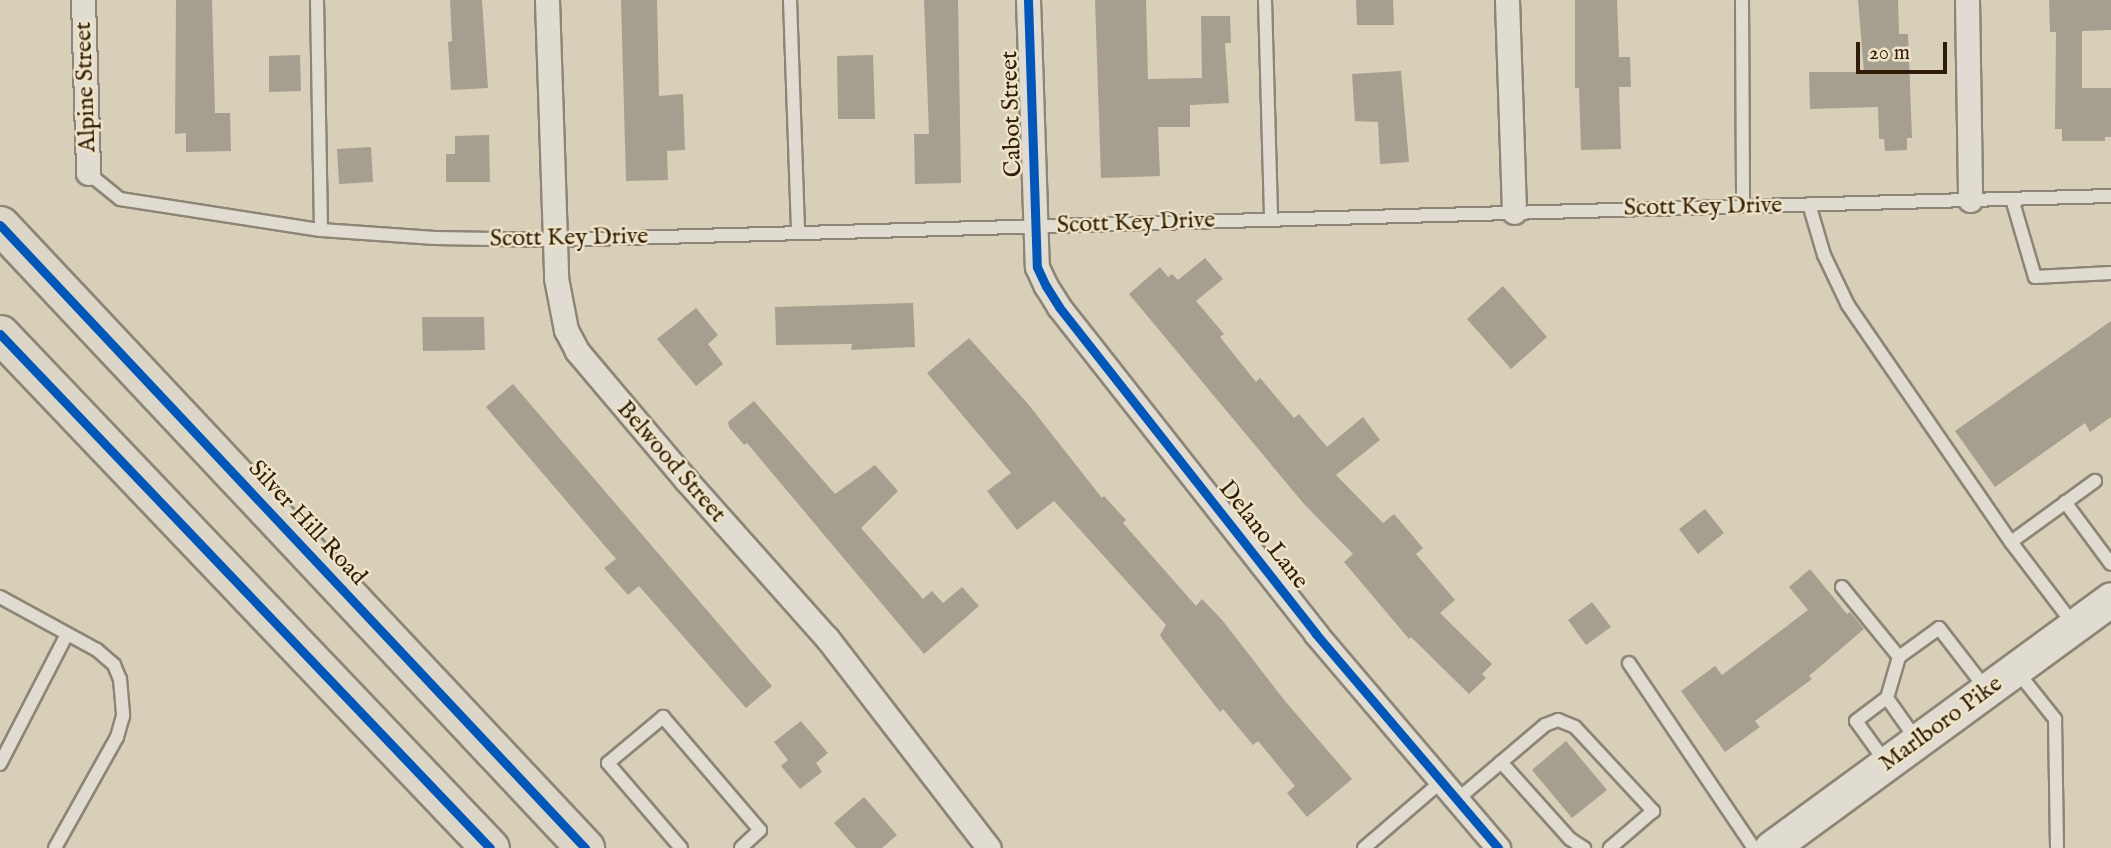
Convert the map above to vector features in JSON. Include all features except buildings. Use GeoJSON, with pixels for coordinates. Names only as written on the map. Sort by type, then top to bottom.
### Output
{"type":"FeatureCollection","features":[{"type":"Feature","properties":{"kind":"main road","name":"Silver Hill Road"},"geometry":{"type":"LineString","coordinates":[[0,225],[585,848]]}},
{"type":"Feature","properties":{"kind":"main road"},"geometry":{"type":"LineString","coordinates":[[0,334],[490,848]]}},
{"type":"Feature","properties":{"kind":"main road","name":"Marlboro Pike"},"geometry":{"type":"LineString","coordinates":[[1771,848],[2111,599]]}},
{"type":"Feature","properties":{"kind":"street","name":"Alpine Street"},"geometry":{"type":"LineString","coordinates":[[83,0],[88,173]]}},
{"type":"Feature","properties":{"kind":"street","name":"Belwood Street"},"geometry":{"type":"LineString","coordinates":[[547,0],[555,240],[560,306],[566,330],[577,351],[686,480],[827,638],[989,848]]}},
{"type":"Feature","properties":{"kind":"street","name":"Cabot Street"},"geometry":{"type":"LineString","coordinates":[[1028,0],[1035,226]]}},
{"type":"Feature","properties":{"kind":"street"},"geometry":{"type":"LineString","coordinates":[[1507,0],[1514,212]]}},
{"type":"Feature","properties":{"kind":"street"},"geometry":{"type":"LineString","coordinates":[[1967,0],[1969,200]]}},
{"type":"Feature","properties":{"kind":"street","name":"Delano Lane"},"geometry":{"type":"LineString","coordinates":[[1035,226],[1037,267],[1059,307],[1316,634],[1459,798],[1498,848]]}},
{"type":"Feature","properties":{"kind":"lane"},"geometry":{"type":"LineString","coordinates":[[317,0],[321,230]]}},
{"type":"Feature","properties":{"kind":"lane"},"geometry":{"type":"LineString","coordinates":[[790,0],[798,233]]}},
{"type":"Feature","properties":{"kind":"lane"},"geometry":{"type":"LineString","coordinates":[[1265,0],[1271,219]]}},
{"type":"Feature","properties":{"kind":"lane"},"geometry":{"type":"LineString","coordinates":[[1742,0],[1743,206]]}},
{"type":"Feature","properties":{"kind":"lane","name":"Scott Key Drive"},"geometry":{"type":"LineString","coordinates":[[88,173],[120,199],[321,230],[435,238],[555,240],[2111,196]]}},
{"type":"Feature","properties":{"kind":"lane"},"geometry":{"type":"LineString","coordinates":[[2012,199],[2035,276],[2111,273]]}},
{"type":"Feature","properties":{"kind":"lane"},"geometry":{"type":"LineString","coordinates":[[1809,204],[1824,255],[1849,305],[2011,542],[2075,626]]}},
{"type":"Feature","properties":{"kind":"lane"},"geometry":{"type":"LineString","coordinates":[[2011,542],[2095,481]]}},
{"type":"Feature","properties":{"kind":"lane"},"geometry":{"type":"LineString","coordinates":[[2065,502],[2111,564]]}},
{"type":"Feature","properties":{"kind":"lane"},"geometry":{"type":"LineString","coordinates":[[1842,587],[1899,657]]}},
{"type":"Feature","properties":{"kind":"lane"},"geometry":{"type":"LineString","coordinates":[[1,601],[97,650],[114,665],[120,679],[123,716],[117,737],[55,848]]}},
{"type":"Feature","properties":{"kind":"lane"},"geometry":{"type":"LineString","coordinates":[[1887,764],[1856,721],[1887,698],[1899,657],[1939,628],[1987,690]]}},
{"type":"Feature","properties":{"kind":"lane"},"geometry":{"type":"LineString","coordinates":[[0,764],[67,634]]}},
{"type":"Feature","properties":{"kind":"lane"},"geometry":{"type":"LineString","coordinates":[[1629,663],[1754,848]]}},
{"type":"Feature","properties":{"kind":"lane"},"geometry":{"type":"LineString","coordinates":[[2016,669],[2055,719],[2057,848]]}},
{"type":"Feature","properties":{"kind":"lane"},"geometry":{"type":"LineString","coordinates":[[1887,698],[1917,741]]}},
{"type":"Feature","properties":{"kind":"lane"},"geometry":{"type":"LineString","coordinates":[[681,848],[608,763],[663,718],[761,830],[741,848]]}},
{"type":"Feature","properties":{"kind":"lane"},"geometry":{"type":"LineString","coordinates":[[1459,798],[1545,725],[1558,720],[1575,727],[1653,811],[1610,848]]}},
{"type":"Feature","properties":{"kind":"lane"},"geometry":{"type":"LineString","coordinates":[[1501,762],[1570,839],[1584,848]]}},
{"type":"Feature","properties":{"kind":"lane"},"geometry":{"type":"LineString","coordinates":[[1371,846],[1443,780]]}},
{"type":"Feature","properties":{"kind":"lane"},"geometry":{"type":"LineString","coordinates":[[1624,838],[1633,848]]}},
{"type":"Feature","properties":{"kind":"cycle path"},"geometry":{"type":"LineString","coordinates":[[1028,0],[1037,267],[1046,286],[1059,307],[1316,634],[1498,848]]}},
{"type":"Feature","properties":{"kind":"cycle path"},"geometry":{"type":"LineString","coordinates":[[0,225],[585,848]]}},
{"type":"Feature","properties":{"kind":"cycle path"},"geometry":{"type":"LineString","coordinates":[[0,334],[490,848]]}}]}
